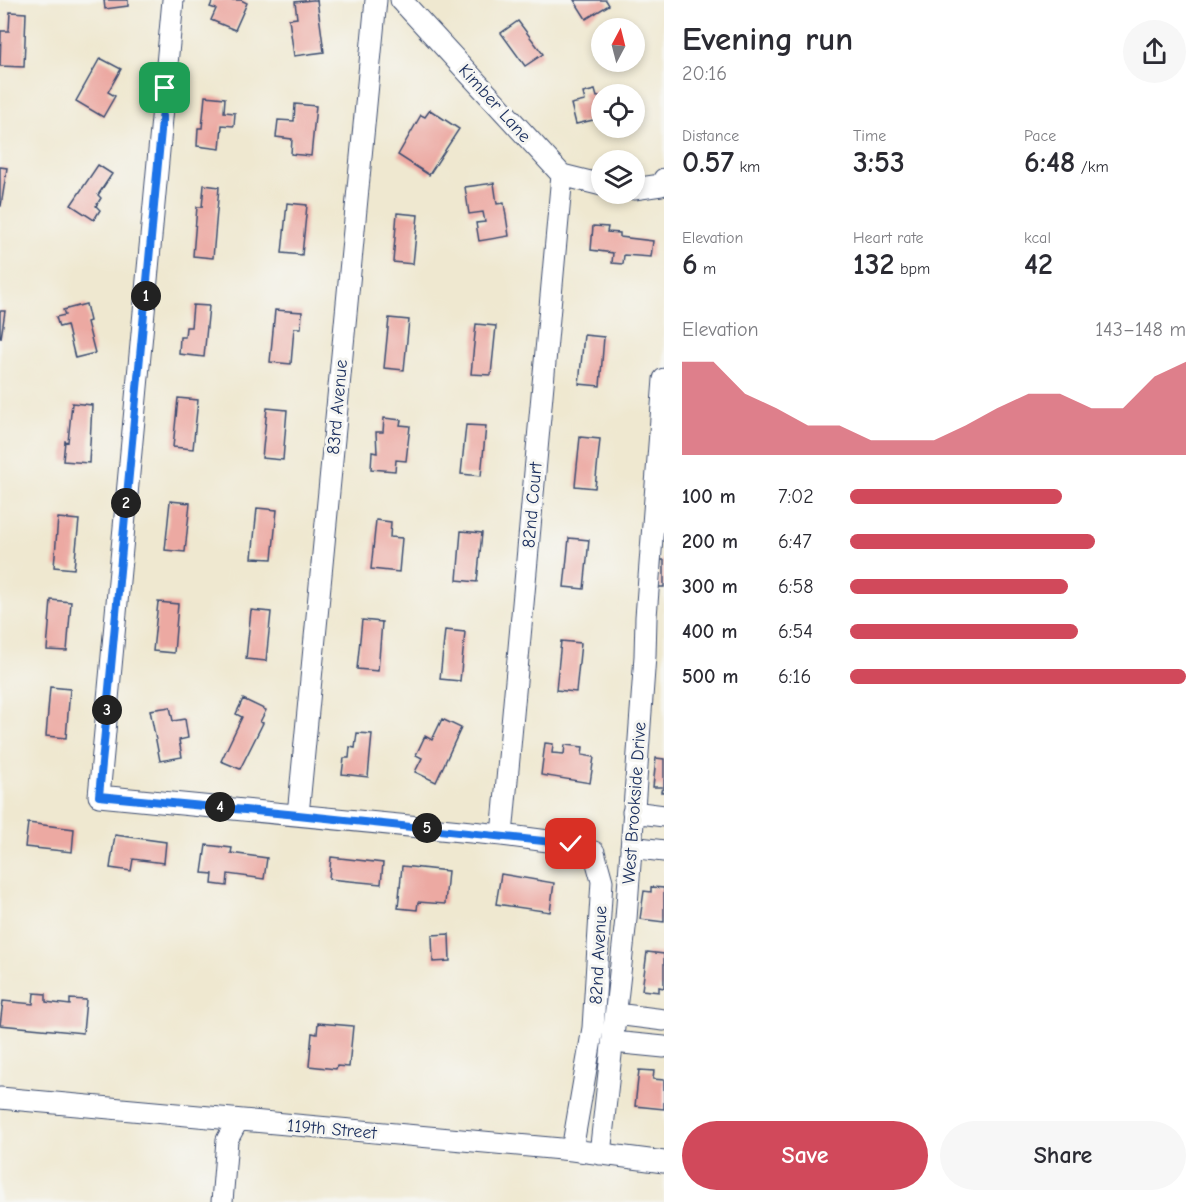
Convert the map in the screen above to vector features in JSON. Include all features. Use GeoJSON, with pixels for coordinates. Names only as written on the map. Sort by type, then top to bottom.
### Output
{"type":"FeatureCollection","features":[{"type":"Feature","properties":{"kind":"street"},"geometry":{"type":"LineString","coordinates":[[173,0],[99,796],[502,836]]}},
{"type":"Feature","properties":{"kind":"street","name":"83rd Avenue"},"geometry":{"type":"LineString","coordinates":[[298,815],[376,0]]}},
{"type":"Feature","properties":{"kind":"street","name":"Kimber Lane"},"geometry":{"type":"LineString","coordinates":[[401,0],[562,175]]}},
{"type":"Feature","properties":{"kind":"street"},"geometry":{"type":"LineString","coordinates":[[562,175],[591,182]]}},
{"type":"Feature","properties":{"kind":"street","name":"82nd Court"},"geometry":{"type":"LineString","coordinates":[[502,836],[562,175]]}},
{"type":"Feature","properties":{"kind":"street"},"geometry":{"type":"LineString","coordinates":[[645,187],[661,185],[664,179]]}},
{"type":"Feature","properties":{"kind":"street","name":"West Brookside Drive"},"geometry":{"type":"LineString","coordinates":[[600,1154],[626,919],[664,379]]}},
{"type":"Feature","properties":{"kind":"street"},"geometry":{"type":"LineString","coordinates":[[645,656],[664,644]]}},
{"type":"Feature","properties":{"kind":"street"},"geometry":{"type":"LineString","coordinates":[[633,812],[664,816]]}},
{"type":"Feature","properties":{"kind":"street","name":"82nd Avenue"},"geometry":{"type":"LineString","coordinates":[[502,836],[571,844],[594,852],[602,881],[593,1028],[572,1150]]}},
{"type":"Feature","properties":{"kind":"street"},"geometry":{"type":"LineString","coordinates":[[631,847],[664,851]]}},
{"type":"Feature","properties":{"kind":"street"},"geometry":{"type":"LineString","coordinates":[[616,1014],[664,1020]]}},
{"type":"Feature","properties":{"kind":"street"},"geometry":{"type":"LineString","coordinates":[[613,1042],[664,1047]]}},
{"type":"Feature","properties":{"kind":"street","name":"119th Street"},"geometry":{"type":"LineString","coordinates":[[0,1098],[572,1150],[664,1162]]}},
{"type":"Feature","properties":{"kind":"street"},"geometry":{"type":"LineString","coordinates":[[222,1202],[227,1140],[238,1120]]}},
{"type":"Feature","properties":{"kind":"building"},"geometry":{"type":"Polygon","coordinates":[[[104,0],[128,0],[128,6],[105,9],[104,0]]]}},
{"type":"Feature","properties":{"kind":"building"},"geometry":{"type":"Polygon","coordinates":[[[213,0],[241,0],[247,3],[235,30],[211,20],[216,9],[210,7],[213,0]]]}},
{"type":"Feature","properties":{"kind":"building"},"geometry":{"type":"Polygon","coordinates":[[[317,0],[324,52],[294,56],[289,19],[297,18],[295,2],[317,0]]]}},
{"type":"Feature","properties":{"kind":"building"},"geometry":{"type":"Polygon","coordinates":[[[574,0],[606,0],[609,5],[586,19],[574,0]]]}},
{"type":"Feature","properties":{"kind":"building"},"geometry":{"type":"Polygon","coordinates":[[[10,12],[26,13],[24,67],[0,66],[1,31],[9,31],[10,12]]]}},
{"type":"Feature","properties":{"kind":"building"},"geometry":{"type":"Polygon","coordinates":[[[518,21],[543,54],[525,66],[501,33],[518,21]]]}},
{"type":"Feature","properties":{"kind":"building"},"geometry":{"type":"Polygon","coordinates":[[[100,58],[121,69],[108,92],[115,96],[103,117],[76,101],[100,58]]]}},
{"type":"Feature","properties":{"kind":"building"},"geometry":{"type":"Polygon","coordinates":[[[591,91],[591,121],[576,124],[571,104],[585,101],[583,93],[591,91]]]}},
{"type":"Feature","properties":{"kind":"building"},"geometry":{"type":"Polygon","coordinates":[[[205,96],[225,98],[224,112],[235,113],[234,126],[222,125],[220,149],[197,146],[198,128],[202,128],[205,96]]]}},
{"type":"Feature","properties":{"kind":"building"},"geometry":{"type":"Polygon","coordinates":[[[295,104],[316,106],[311,156],[291,154],[292,139],[276,137],[278,120],[294,121],[295,104]]]}},
{"type":"Feature","properties":{"kind":"building"},"geometry":{"type":"Polygon","coordinates":[[[430,110],[459,129],[429,175],[398,155],[421,115],[425,117],[430,110]]]}},
{"type":"Feature","properties":{"kind":"building"},"geometry":{"type":"Polygon","coordinates":[[[98,165],[112,174],[98,195],[101,198],[96,206],[100,210],[94,220],[71,205],[98,165]]]}},
{"type":"Feature","properties":{"kind":"building"},"geometry":{"type":"Polygon","coordinates":[[[0,167],[7,168],[1,206],[0,206],[0,167]]]}},
{"type":"Feature","properties":{"kind":"building"},"geometry":{"type":"Polygon","coordinates":[[[494,183],[497,204],[504,203],[509,236],[479,241],[476,223],[485,222],[483,212],[469,214],[465,187],[494,183]]]}},
{"type":"Feature","properties":{"kind":"building"},"geometry":{"type":"Polygon","coordinates":[[[204,185],[219,187],[213,258],[193,256],[197,207],[202,207],[204,185]]]}},
{"type":"Feature","properties":{"kind":"building"},"geometry":{"type":"Polygon","coordinates":[[[287,203],[307,205],[302,255],[282,253],[287,203]]]}},
{"type":"Feature","properties":{"kind":"building"},"geometry":{"type":"Polygon","coordinates":[[[397,213],[418,215],[413,264],[393,262],[397,213]]]}},
{"type":"Feature","properties":{"kind":"building"},"geometry":{"type":"Polygon","coordinates":[[[593,226],[608,227],[607,232],[620,233],[620,237],[653,241],[651,257],[624,255],[623,264],[612,263],[613,253],[591,250],[593,226]]]}},
{"type":"Feature","properties":{"kind":"building"},"geometry":{"type":"Polygon","coordinates":[[[86,304],[90,321],[87,322],[95,353],[75,358],[67,325],[59,327],[56,317],[65,315],[63,310],[86,304]]]}},
{"type":"Feature","properties":{"kind":"building"},"geometry":{"type":"Polygon","coordinates":[[[193,305],[209,306],[204,357],[179,354],[180,337],[185,337],[186,327],[191,327],[193,305]]]}},
{"type":"Feature","properties":{"kind":"building"},"geometry":{"type":"Polygon","coordinates":[[[275,310],[302,312],[301,328],[294,328],[291,364],[270,362],[275,310]]]}},
{"type":"Feature","properties":{"kind":"building"},"geometry":{"type":"Polygon","coordinates":[[[0,311],[5,311],[1,338],[0,338],[0,311]]]}},
{"type":"Feature","properties":{"kind":"building"},"geometry":{"type":"Polygon","coordinates":[[[389,318],[409,320],[404,370],[384,368],[389,318]]]}},
{"type":"Feature","properties":{"kind":"building"},"geometry":{"type":"Polygon","coordinates":[[[476,324],[496,326],[491,375],[471,374],[476,324]]]}},
{"type":"Feature","properties":{"kind":"building"},"geometry":{"type":"Polygon","coordinates":[[[584,335],[604,337],[600,386],[579,384],[584,335]]]}},
{"type":"Feature","properties":{"kind":"building"},"geometry":{"type":"Polygon","coordinates":[[[178,398],[198,400],[193,449],[173,447],[178,398]]]}},
{"type":"Feature","properties":{"kind":"building"},"geometry":{"type":"Polygon","coordinates":[[[72,403],[92,405],[89,463],[63,461],[65,441],[68,442],[72,403]]]}},
{"type":"Feature","properties":{"kind":"building"},"geometry":{"type":"Polygon","coordinates":[[[267,408],[287,410],[283,460],[262,458],[267,408]]]}},
{"type":"Feature","properties":{"kind":"building"},"geometry":{"type":"Polygon","coordinates":[[[384,418],[401,420],[400,425],[410,426],[406,461],[396,460],[395,471],[371,469],[372,452],[377,453],[376,432],[383,432],[384,418]]]}},
{"type":"Feature","properties":{"kind":"building"},"geometry":{"type":"Polygon","coordinates":[[[466,425],[486,426],[481,476],[461,474],[466,425]]]}},
{"type":"Feature","properties":{"kind":"building"},"geometry":{"type":"Polygon","coordinates":[[[580,437],[600,439],[595,488],[575,486],[580,437]]]}},
{"type":"Feature","properties":{"kind":"building"},"geometry":{"type":"Polygon","coordinates":[[[170,501],[190,503],[185,552],[165,550],[170,501]]]}},
{"type":"Feature","properties":{"kind":"building"},"geometry":{"type":"Polygon","coordinates":[[[257,508],[277,510],[272,559],[252,558],[257,508]]]}},
{"type":"Feature","properties":{"kind":"building"},"geometry":{"type":"Polygon","coordinates":[[[58,518],[79,520],[74,569],[54,567],[58,518]]]}},
{"type":"Feature","properties":{"kind":"building"},"geometry":{"type":"Polygon","coordinates":[[[376,520],[391,522],[390,537],[402,538],[399,572],[371,569],[376,520]]]}},
{"type":"Feature","properties":{"kind":"building"},"geometry":{"type":"Polygon","coordinates":[[[461,531],[482,533],[477,582],[457,580],[461,531]]]}},
{"type":"Feature","properties":{"kind":"building"},"geometry":{"type":"Polygon","coordinates":[[[569,538],[589,540],[584,589],[564,587],[569,538]]]}},
{"type":"Feature","properties":{"kind":"building"},"geometry":{"type":"Polygon","coordinates":[[[661,560],[664,560],[664,587],[658,587],[661,560]]]}},
{"type":"Feature","properties":{"kind":"building"},"geometry":{"type":"Polygon","coordinates":[[[51,600],[71,602],[67,651],[47,650],[51,600]]]}},
{"type":"Feature","properties":{"kind":"building"},"geometry":{"type":"Polygon","coordinates":[[[158,602],[178,604],[174,653],[153,651],[158,602]]]}},
{"type":"Feature","properties":{"kind":"building"},"geometry":{"type":"Polygon","coordinates":[[[251,610],[271,612],[266,661],[246,659],[251,610]]]}},
{"type":"Feature","properties":{"kind":"building"},"geometry":{"type":"Polygon","coordinates":[[[362,620],[382,622],[378,671],[357,669],[362,620]]]}},
{"type":"Feature","properties":{"kind":"building"},"geometry":{"type":"Polygon","coordinates":[[[445,630],[465,632],[460,681],[440,679],[445,630]]]}},
{"type":"Feature","properties":{"kind":"building"},"geometry":{"type":"Polygon","coordinates":[[[561,641],[581,643],[576,692],[556,690],[561,641]]]}},
{"type":"Feature","properties":{"kind":"building"},"geometry":{"type":"Polygon","coordinates":[[[50,687],[70,689],[66,738],[46,736],[50,687]]]}},
{"type":"Feature","properties":{"kind":"building"},"geometry":{"type":"Polygon","coordinates":[[[243,699],[266,710],[260,722],[263,723],[240,769],[221,761],[242,717],[236,714],[243,699]]]}},
{"type":"Feature","properties":{"kind":"building"},"geometry":{"type":"Polygon","coordinates":[[[170,707],[173,721],[185,719],[188,738],[179,740],[182,757],[160,761],[150,710],[170,707]]]}},
{"type":"Feature","properties":{"kind":"building"},"geometry":{"type":"Polygon","coordinates":[[[442,719],[461,728],[436,782],[415,772],[422,758],[416,755],[425,736],[432,740],[442,719]]]}},
{"type":"Feature","properties":{"kind":"building"},"geometry":{"type":"Polygon","coordinates":[[[357,733],[372,734],[368,777],[342,774],[344,758],[349,758],[350,747],[355,748],[357,733]]]}},
{"type":"Feature","properties":{"kind":"building"},"geometry":{"type":"Polygon","coordinates":[[[545,743],[553,744],[552,753],[564,754],[565,745],[583,747],[582,755],[594,757],[590,783],[541,775],[545,743]]]}},
{"type":"Feature","properties":{"kind":"building"},"geometry":{"type":"Polygon","coordinates":[[[656,758],[664,759],[664,792],[661,792],[662,787],[653,787],[656,758]]]}},
{"type":"Feature","properties":{"kind":"building"},"geometry":{"type":"Polygon","coordinates":[[[28,823],[74,829],[72,852],[25,847],[28,823]]]}},
{"type":"Feature","properties":{"kind":"building"},"geometry":{"type":"Polygon","coordinates":[[[115,835],[166,842],[164,863],[133,859],[131,871],[110,868],[115,835]]]}},
{"type":"Feature","properties":{"kind":"building"},"geometry":{"type":"Polygon","coordinates":[[[206,845],[232,848],[231,853],[267,858],[264,879],[228,874],[227,886],[212,884],[213,874],[202,873],[206,845]]]}},
{"type":"Feature","properties":{"kind":"building"},"geometry":{"type":"Polygon","coordinates":[[[331,857],[383,863],[381,884],[329,879],[331,857]]]}},
{"type":"Feature","properties":{"kind":"building"},"geometry":{"type":"Polygon","coordinates":[[[402,866],[448,871],[445,904],[418,902],[417,910],[398,908],[402,866]]]}},
{"type":"Feature","properties":{"kind":"building"},"geometry":{"type":"Polygon","coordinates":[[[501,874],[554,883],[550,912],[496,904],[501,874]]]}},
{"type":"Feature","properties":{"kind":"building"},"geometry":{"type":"Polygon","coordinates":[[[651,887],[664,888],[664,922],[640,919],[644,891],[651,892],[651,887]]]}},
{"type":"Feature","properties":{"kind":"building"},"geometry":{"type":"Polygon","coordinates":[[[449,934],[450,961],[433,962],[432,935],[449,934]]]}},
{"type":"Feature","properties":{"kind":"building"},"geometry":{"type":"Polygon","coordinates":[[[647,952],[664,954],[664,988],[659,987],[659,992],[642,990],[647,952]]]}},
{"type":"Feature","properties":{"kind":"building"},"geometry":{"type":"Polygon","coordinates":[[[34,993],[46,994],[46,1002],[70,1005],[70,999],[86,1000],[83,1033],[0,1025],[3,1001],[33,1004],[34,993]]]}},
{"type":"Feature","properties":{"kind":"building"},"geometry":{"type":"Polygon","coordinates":[[[318,1023],[353,1026],[349,1067],[337,1066],[336,1069],[309,1066],[312,1033],[317,1034],[318,1023]]]}},
{"type":"Feature","properties":{"kind":"building"},"geometry":{"type":"Polygon","coordinates":[[[639,1070],[654,1071],[653,1079],[664,1080],[664,1109],[635,1106],[639,1070]]]}},
{"type":"Feature","properties":{"kind":"route"},"geometry":{"type":"LineString","coordinates":[[165,88],[99,796],[571,844]]}}]}
